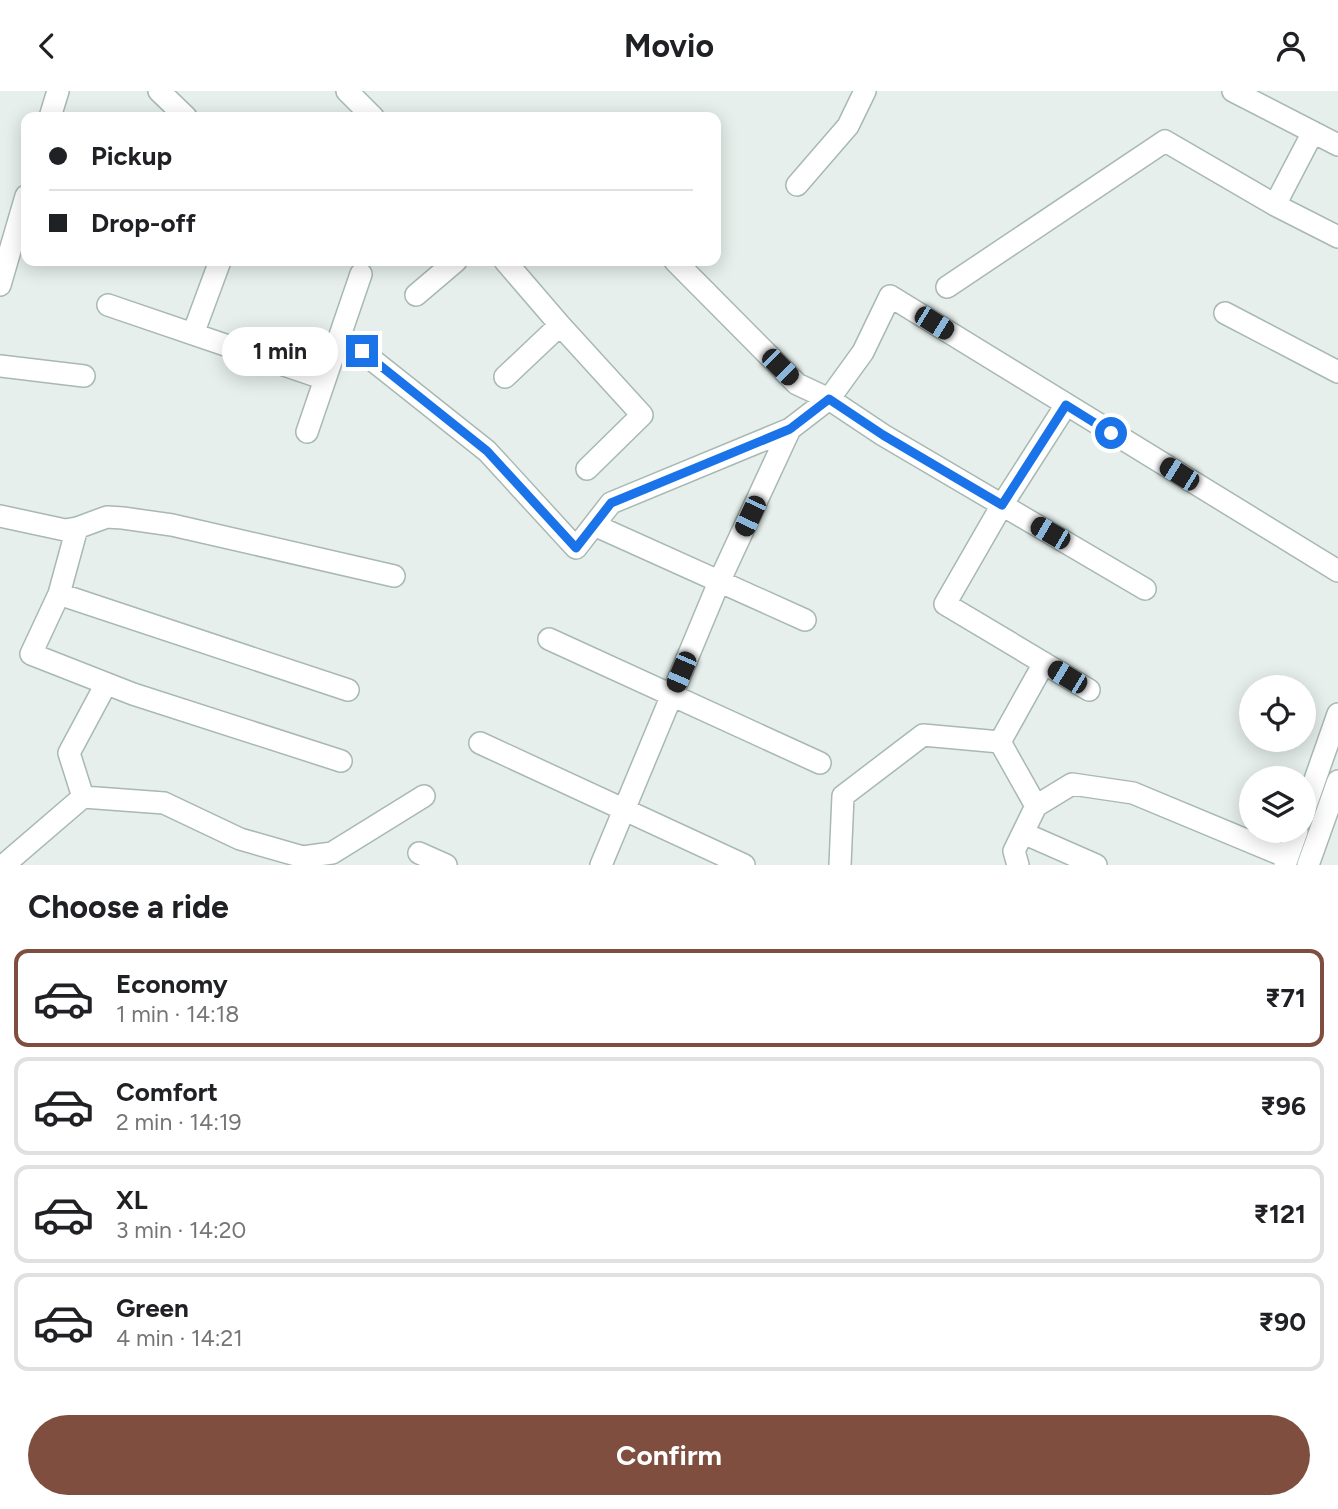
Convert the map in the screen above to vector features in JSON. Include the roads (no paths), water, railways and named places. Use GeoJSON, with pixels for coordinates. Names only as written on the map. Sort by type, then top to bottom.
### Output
{"type":"FeatureCollection","features":[{"type":"Feature","properties":{"kind":"street"},"geometry":{"type":"LineString","coordinates":[[56,112],[58,91]]}},
{"type":"Feature","properties":{"kind":"street"},"geometry":{"type":"LineString","coordinates":[[159,91],[181,112]]}},
{"type":"Feature","properties":{"kind":"street"},"geometry":{"type":"LineString","coordinates":[[347,91],[368,112]]}},
{"type":"Feature","properties":{"kind":"street"},"geometry":{"type":"LineString","coordinates":[[797,185],[848,126],[865,91]]}},
{"type":"Feature","properties":{"kind":"street"},"geometry":{"type":"LineString","coordinates":[[1233,91],[1338,145]]}},
{"type":"Feature","properties":{"kind":"street"},"geometry":{"type":"LineString","coordinates":[[1275,205],[1312,132]]}},
{"type":"Feature","properties":{"kind":"street"},"geometry":{"type":"LineString","coordinates":[[947,287],[1165,141],[1275,205],[1338,237]]}},
{"type":"Feature","properties":{"kind":"street"},"geometry":{"type":"LineString","coordinates":[[0,285],[21,230]]}},
{"type":"Feature","properties":{"kind":"street"},"geometry":{"type":"LineString","coordinates":[[193,334],[218,266]]}},
{"type":"Feature","properties":{"kind":"street"},"geometry":{"type":"LineString","coordinates":[[416,295],[450,266]]}},
{"type":"Feature","properties":{"kind":"street"},"geometry":{"type":"LineString","coordinates":[[509,266],[642,415],[587,469]]}},
{"type":"Feature","properties":{"kind":"street"},"geometry":{"type":"LineString","coordinates":[[680,266],[797,384],[829,399],[883,435],[1144,589]]}},
{"type":"Feature","properties":{"kind":"street"},"geometry":{"type":"LineString","coordinates":[[307,432],[361,274]]}},
{"type":"Feature","properties":{"kind":"street"},"geometry":{"type":"LineString","coordinates":[[341,335],[487,451],[576,548],[611,503],[790,429],[829,399],[863,352],[890,296],[1338,571]]}},
{"type":"Feature","properties":{"kind":"street"},"geometry":{"type":"LineString","coordinates":[[108,305],[325,379]]}},
{"type":"Feature","properties":{"kind":"street"},"geometry":{"type":"LineString","coordinates":[[1225,313],[1338,372]]}},
{"type":"Feature","properties":{"kind":"street"},"geometry":{"type":"LineString","coordinates":[[505,377],[560,325]]}},
{"type":"Feature","properties":{"kind":"street"},"geometry":{"type":"LineString","coordinates":[[0,366],[84,376]]}},
{"type":"Feature","properties":{"kind":"street"},"geometry":{"type":"LineString","coordinates":[[1066,405],[1002,505],[945,604],[1089,690]]}},
{"type":"Feature","properties":{"kind":"street"},"geometry":{"type":"LineString","coordinates":[[601,865],[719,582],[790,429]]}},
{"type":"Feature","properties":{"kind":"street"},"geometry":{"type":"LineString","coordinates":[[0,516],[65,530],[107,517],[135,519],[394,576]]}},
{"type":"Feature","properties":{"kind":"street"},"geometry":{"type":"LineString","coordinates":[[594,525],[805,620]]}},
{"type":"Feature","properties":{"kind":"street"},"geometry":{"type":"LineString","coordinates":[[77,528],[59,594],[31,654],[106,684],[341,761]]}},
{"type":"Feature","properties":{"kind":"street"},"geometry":{"type":"LineString","coordinates":[[59,594],[348,690]]}},
{"type":"Feature","properties":{"kind":"street"},"geometry":{"type":"LineString","coordinates":[[549,639],[820,762]]}},
{"type":"Feature","properties":{"kind":"street"},"geometry":{"type":"LineString","coordinates":[[1000,741],[1044,663]]}},
{"type":"Feature","properties":{"kind":"street"},"geometry":{"type":"LineString","coordinates":[[83,797],[69,753],[106,684]]}},
{"type":"Feature","properties":{"kind":"street"},"geometry":{"type":"LineString","coordinates":[[1316,777],[1338,714]]}},
{"type":"Feature","properties":{"kind":"street"},"geometry":{"type":"LineString","coordinates":[[840,865],[843,796],[923,735],[1000,741]]}},
{"type":"Feature","properties":{"kind":"street"},"geometry":{"type":"LineString","coordinates":[[1000,741],[1036,806]]}},
{"type":"Feature","properties":{"kind":"street"},"geometry":{"type":"LineString","coordinates":[[480,743],[744,865]]}},
{"type":"Feature","properties":{"kind":"street"},"geometry":{"type":"LineString","coordinates":[[1311,864],[1338,784]]}},
{"type":"Feature","properties":{"kind":"street"},"geometry":{"type":"LineString","coordinates":[[1018,865],[1014,851],[1036,806],[1072,785],[1133,793],[1286,861],[1293,843]]}},
{"type":"Feature","properties":{"kind":"street"},"geometry":{"type":"LineString","coordinates":[[0,843],[5,865],[83,797],[164,803],[240,839],[303,857],[331,853],[424,796]]}},
{"type":"Feature","properties":{"kind":"street"},"geometry":{"type":"LineString","coordinates":[[1023,833],[1096,865]]}},
{"type":"Feature","properties":{"kind":"street"},"geometry":{"type":"LineString","coordinates":[[343,865],[347,843]]}},
{"type":"Feature","properties":{"kind":"street"},"geometry":{"type":"LineString","coordinates":[[419,853],[446,865]]}}]}
